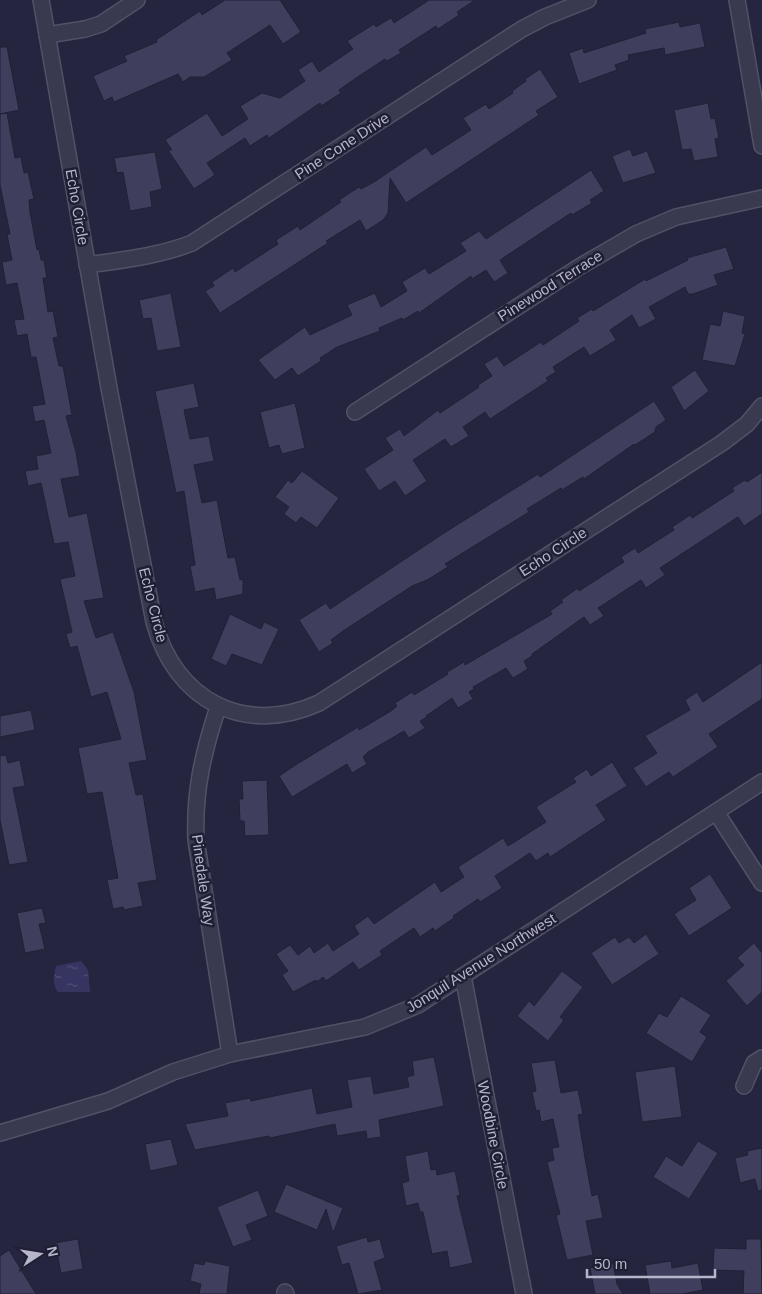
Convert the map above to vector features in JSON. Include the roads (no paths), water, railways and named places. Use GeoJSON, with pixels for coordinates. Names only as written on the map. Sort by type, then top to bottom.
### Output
{"type":"FeatureCollection","features":[{"type":"Feature","properties":{"kind":"street","name":"Echo Circle"},"geometry":{"type":"LineString","coordinates":[[41,0],[109,388],[159,641],[168,659],[188,684],[218,707],[235,713],[261,717],[290,714],[319,704],[722,443],[747,424],[762,406]]}},
{"type":"Feature","properties":{"kind":"street"},"geometry":{"type":"LineString","coordinates":[[47,35],[85,29],[101,24],[137,0]]}},
{"type":"Feature","properties":{"kind":"street","name":"Pine Cone Drive"},"geometry":{"type":"LineString","coordinates":[[87,265],[132,259],[177,249],[192,243],[522,30],[545,17],[588,0]]}},
{"type":"Feature","properties":{"kind":"street"},"geometry":{"type":"LineString","coordinates":[[737,0],[762,146]]}},
{"type":"Feature","properties":{"kind":"street","name":"Pinewood Terrace"},"geometry":{"type":"LineString","coordinates":[[355,412],[579,267],[636,234],[676,217],[762,198]]}},
{"type":"Feature","properties":{"kind":"street","name":"Pinedale Way"},"geometry":{"type":"LineString","coordinates":[[218,707],[203,754],[196,793],[196,832],[230,1054]]}},
{"type":"Feature","properties":{"kind":"street","name":"Jonquil Avenue Northwest"},"geometry":{"type":"LineString","coordinates":[[0,1133],[108,1101],[173,1072],[230,1054],[365,1027],[418,1005],[762,782]]}},
{"type":"Feature","properties":{"kind":"street"},"geometry":{"type":"LineString","coordinates":[[716,812],[762,883]]}},
{"type":"Feature","properties":{"kind":"street","name":"Woodbine Circle"},"geometry":{"type":"LineString","coordinates":[[463,976],[524,1294]]}},
{"type":"Feature","properties":{"kind":"street"},"geometry":{"type":"LineString","coordinates":[[744,1086],[754,1063],[762,1058]]}},
{"type":"Feature","properties":{"kind":"water"},"geometry":{"type":"Polygon","coordinates":[[[81,961],[88,970],[90,992],[58,992],[54,983],[56,966],[81,961]]]}}]}
